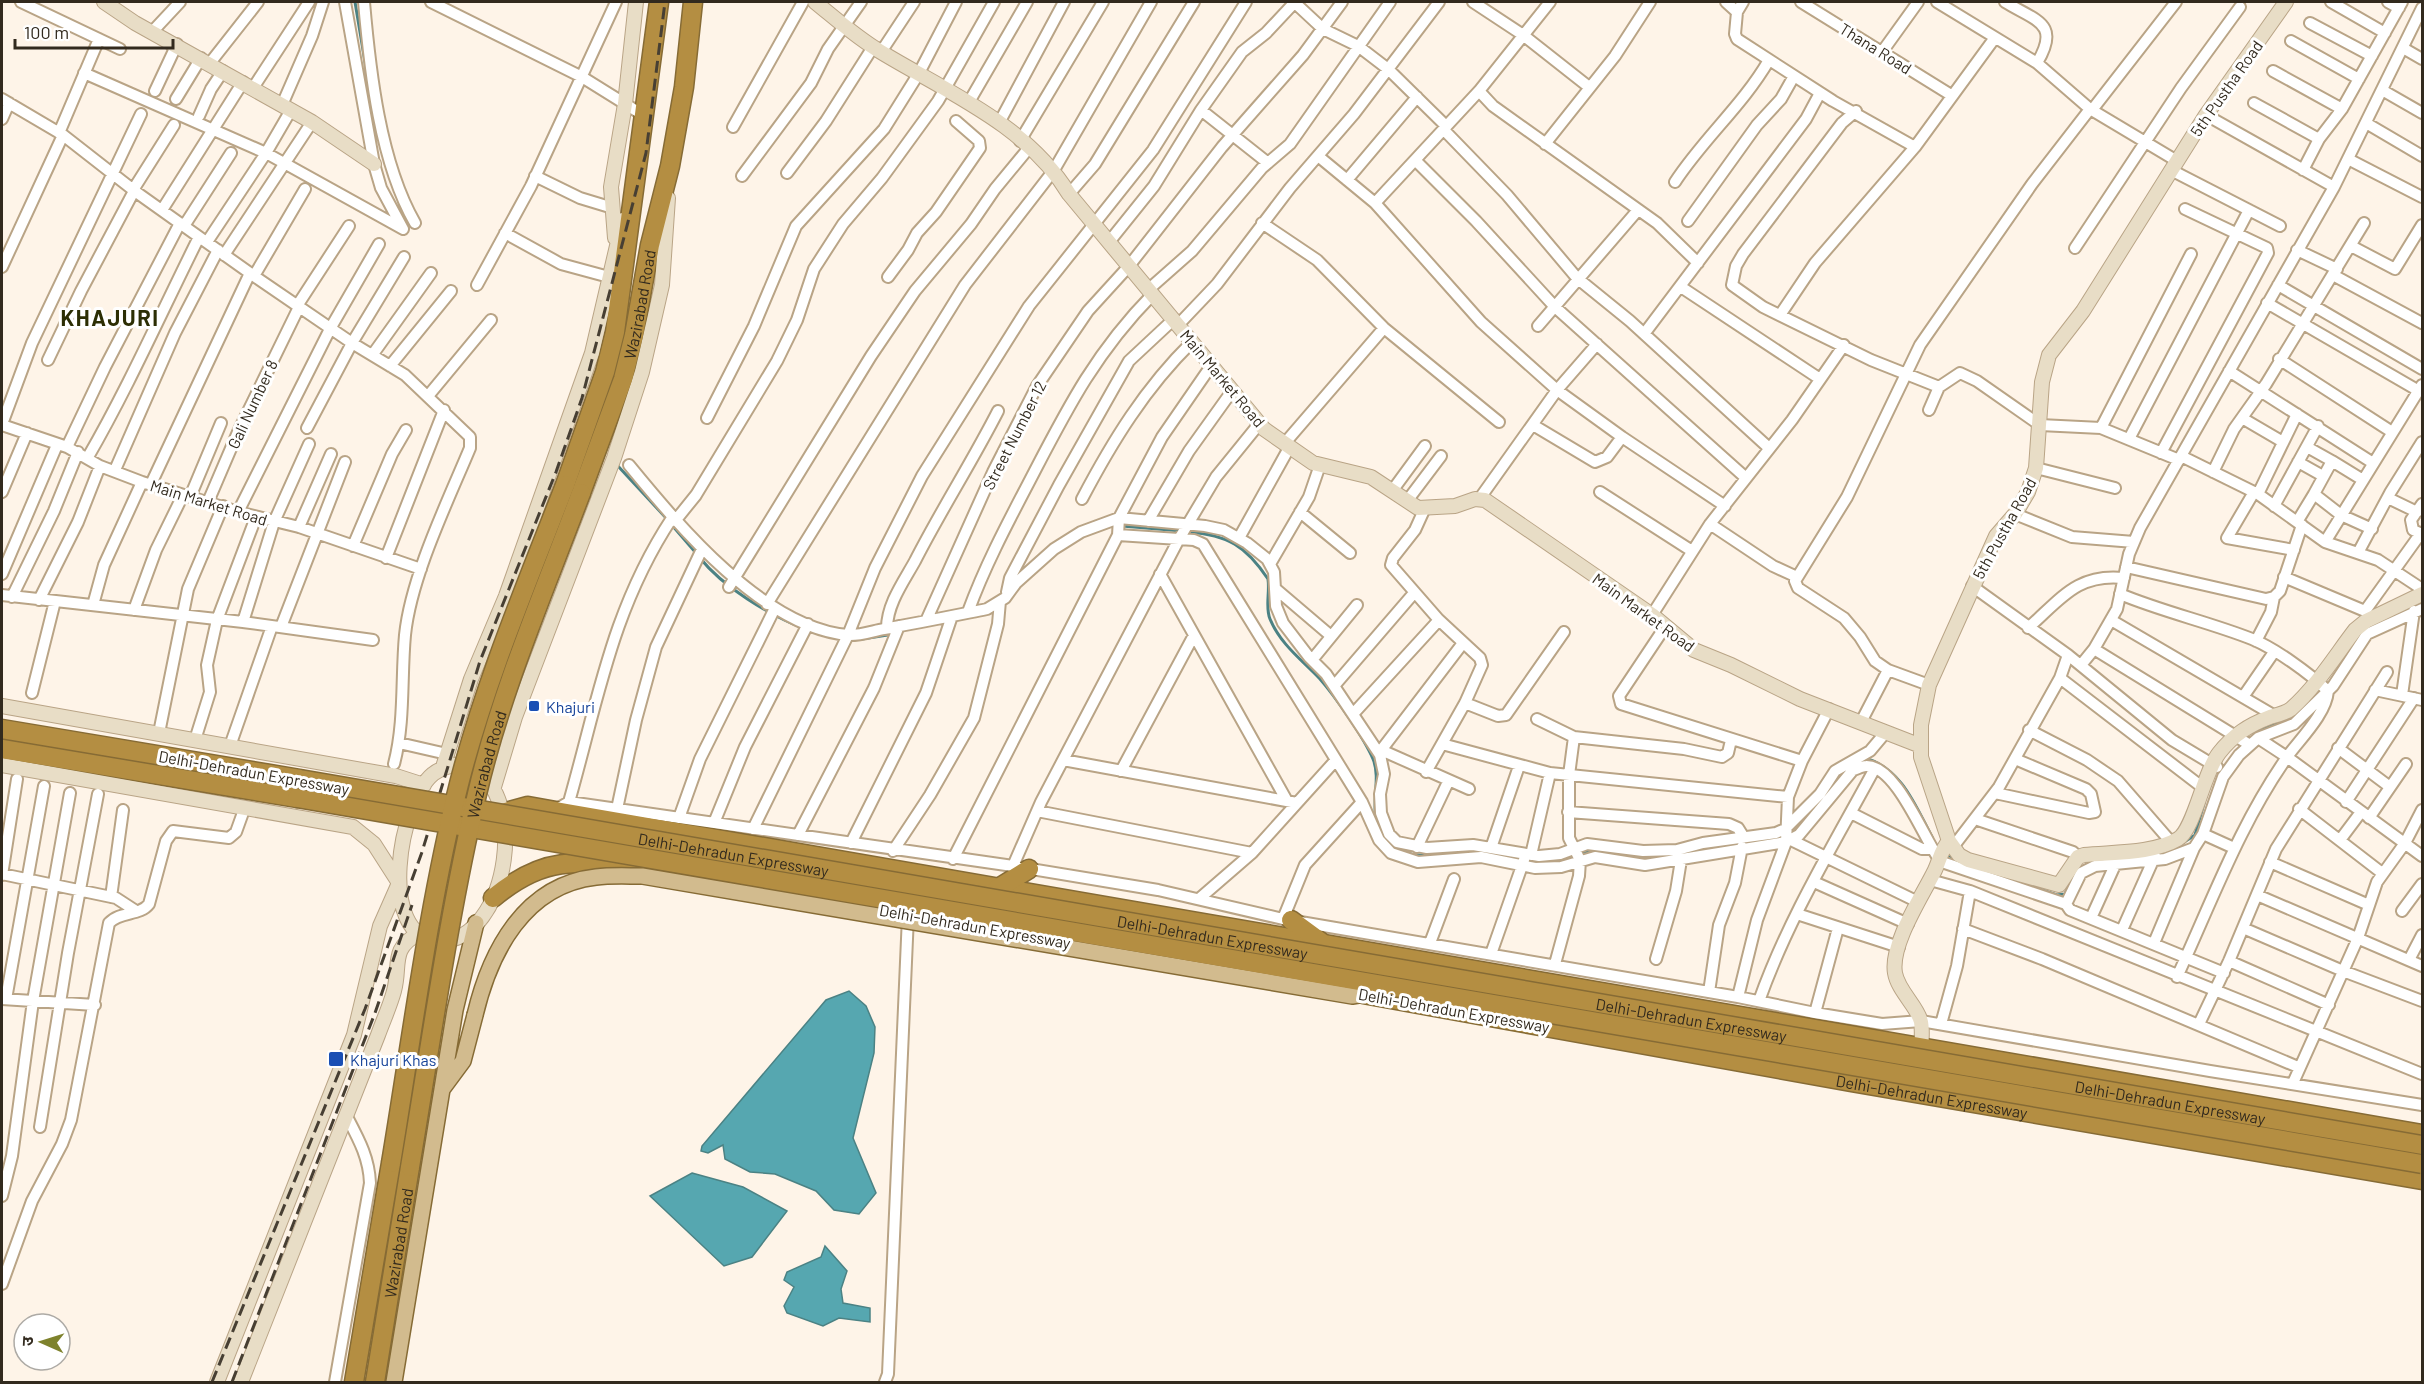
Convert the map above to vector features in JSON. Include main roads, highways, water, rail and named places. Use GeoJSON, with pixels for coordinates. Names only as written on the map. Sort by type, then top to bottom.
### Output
{"type":"FeatureCollection","features":[{"type":"Feature","properties":{"kind":"highway","name":"Wazirabad Road"},"geometry":{"type":"LineString","coordinates":[[354,1383],[433,909],[459,783],[498,660],[605,372],[622,291],[659,2]]}},
{"type":"Feature","properties":{"kind":"highway","name":"Wazirabad Road"},"geometry":{"type":"LineString","coordinates":[[375,1383],[453,912],[477,793],[516,665],[623,379],[650,244],[670,166],[684,87],[693,2]]}},
{"type":"Feature","properties":{"kind":"highway","name":"Delhi-Dehradun Expressway"},"geometry":{"type":"LineString","coordinates":[[2,729],[2422,1145]]}},
{"type":"Feature","properties":{"kind":"highway","name":"Delhi-Dehradun Expressway"},"geometry":{"type":"LineString","coordinates":[[2,748],[2422,1164]]}},
{"type":"Feature","properties":{"kind":"highway"},"geometry":{"type":"LineString","coordinates":[[502,813],[528,806],[562,806],[997,889],[1921,1045],[2422,1134]]}},
{"type":"Feature","properties":{"kind":"highway","name":"Delhi–Dehradun Expressway"},"geometry":{"type":"LineString","coordinates":[[493,898],[525,875],[568,861],[732,884],[2422,1180]]}},
{"type":"Feature","properties":{"kind":"highway"},"geometry":{"type":"LineString","coordinates":[[997,889],[1021,867]]}},
{"type":"Feature","properties":{"kind":"highway"},"geometry":{"type":"LineString","coordinates":[[1287,919],[1323,944]]}},
{"type":"Feature","properties":{"kind":"highway"},"geometry":{"type":"LineString","coordinates":[[1351,992],[1359,950]]}},
{"type":"Feature","properties":{"kind":"main road"},"geometry":{"type":"LineString","coordinates":[[442,1089],[463,1061],[492,958],[505,934],[532,906],[577,882],[594,877],[642,876],[1352,996],[1397,988]]}},
{"type":"Feature","properties":{"kind":"main road"},"geometry":{"type":"LineString","coordinates":[[394,1383],[455,1010],[476,923]]}},
{"type":"Feature","properties":{"kind":"main road"},"geometry":{"type":"LineString","coordinates":[[1921,1045],[2042,1060],[2422,1126]]}},
{"type":"Feature","properties":{"kind":"water"},"geometry":{"type":"Polygon","coordinates":[[[849,991],[866,1006],[875,1027],[874,1053],[853,1138],[876,1193],[859,1214],[834,1210],[816,1191],[775,1174],[750,1172],[725,1159],[723,1145],[708,1153],[701,1151],[702,1146],[826,1000],[849,991]]]}},
{"type":"Feature","properties":{"kind":"water"},"geometry":{"type":"Polygon","coordinates":[[[692,1173],[743,1187],[787,1211],[752,1257],[724,1266],[650,1196],[692,1173]]]}},
{"type":"Feature","properties":{"kind":"water"},"geometry":{"type":"Polygon","coordinates":[[[825,1246],[847,1271],[841,1289],[843,1303],[870,1308],[870,1322],[839,1318],[823,1326],[787,1313],[784,1306],[794,1287],[784,1280],[787,1272],[821,1257],[825,1246]]]}},
{"type":"Feature","properties":{"kind":"waterway"},"geometry":{"type":"LineString","coordinates":[[355,2],[369,86]]}},
{"type":"Feature","properties":{"kind":"waterway"},"geometry":{"type":"LineString","coordinates":[[398,199],[406,224]]}},
{"type":"Feature","properties":{"kind":"waterway"},"geometry":{"type":"LineString","coordinates":[[617,465],[667,519]]}},
{"type":"Feature","properties":{"kind":"waterway"},"geometry":{"type":"LineString","coordinates":[[671,524],[696,553]]}},
{"type":"Feature","properties":{"kind":"waterway"},"geometry":{"type":"LineString","coordinates":[[1122,526],[1182,531]]}},
{"type":"Feature","properties":{"kind":"waterway"},"geometry":{"type":"LineString","coordinates":[[1188,532],[1214,536],[1235,544],[1252,558],[1268,579],[1268,610],[1270,619],[1280,637],[1320,679],[1369,750],[1376,769],[1375,815],[1383,836],[1392,846],[1408,854],[1436,855],[1463,851]]}},
{"type":"Feature","properties":{"kind":"waterway"},"geometry":{"type":"LineString","coordinates":[[700,558],[721,579],[747,599],[803,628]]}},
{"type":"Feature","properties":{"kind":"waterway"},"geometry":{"type":"LineString","coordinates":[[2401,613],[2422,601]]}},
{"type":"Feature","properties":{"kind":"waterway"},"geometry":{"type":"LineString","coordinates":[[2368,627],[2390,618]]}},
{"type":"Feature","properties":{"kind":"waterway"},"geometry":{"type":"LineString","coordinates":[[818,633],[837,638]]}},
{"type":"Feature","properties":{"kind":"waterway"},"geometry":{"type":"LineString","coordinates":[[862,639],[894,634]]}},
{"type":"Feature","properties":{"kind":"waterway"},"geometry":{"type":"LineString","coordinates":[[2252,732],[2284,722],[2299,710]]}},
{"type":"Feature","properties":{"kind":"waterway"},"geometry":{"type":"LineString","coordinates":[[1865,758],[1878,763],[1898,779],[1913,801],[1932,837]]}},
{"type":"Feature","properties":{"kind":"waterway"},"geometry":{"type":"LineString","coordinates":[[1836,783],[1846,769]]}},
{"type":"Feature","properties":{"kind":"waterway"},"geometry":{"type":"LineString","coordinates":[[2178,846],[2195,835],[2204,803]]}},
{"type":"Feature","properties":{"kind":"waterway"},"geometry":{"type":"LineString","coordinates":[[1789,833],[1801,825]]}},
{"type":"Feature","properties":{"kind":"waterway"},"geometry":{"type":"LineString","coordinates":[[1698,849],[1715,846]]}},
{"type":"Feature","properties":{"kind":"waterway"},"geometry":{"type":"LineString","coordinates":[[1475,851],[1504,856]]}},
{"type":"Feature","properties":{"kind":"waterway"},"geometry":{"type":"LineString","coordinates":[[1581,853],[1597,851],[1663,857]]}},
{"type":"Feature","properties":{"kind":"waterway"},"geometry":{"type":"LineString","coordinates":[[1946,853],[1957,861]]}},
{"type":"Feature","properties":{"kind":"waterway"},"geometry":{"type":"LineString","coordinates":[[1528,861],[1551,862],[1575,856]]}},
{"type":"Feature","properties":{"kind":"waterway"},"geometry":{"type":"LineString","coordinates":[[2003,877],[2057,895],[2065,894],[2071,882]]}},
{"type":"Feature","properties":{"kind":"railway"},"geometry":{"type":"LineString","coordinates":[[212,1382],[365,1009],[422,852],[480,661],[556,472],[582,398],[646,153],[665,2]]}},
{"type":"Feature","properties":{"kind":"railway"},"geometry":{"type":"LineString","coordinates":[[232,1382],[375,1013],[412,905]]}},
{"type":"Feature","properties":{"kind":"place","name":"Khajuri"},"geometry":{"type":"Point","coordinates":[534,706]}},
{"type":"Feature","properties":{"kind":"place","name":"Khajuri Khas"},"geometry":{"type":"Point","coordinates":[336,1059]}},
{"type":"Feature","properties":{"kind":"district","name":"KHAJURI"},"geometry":{"type":"Point","coordinates":[110,317]}}]}
